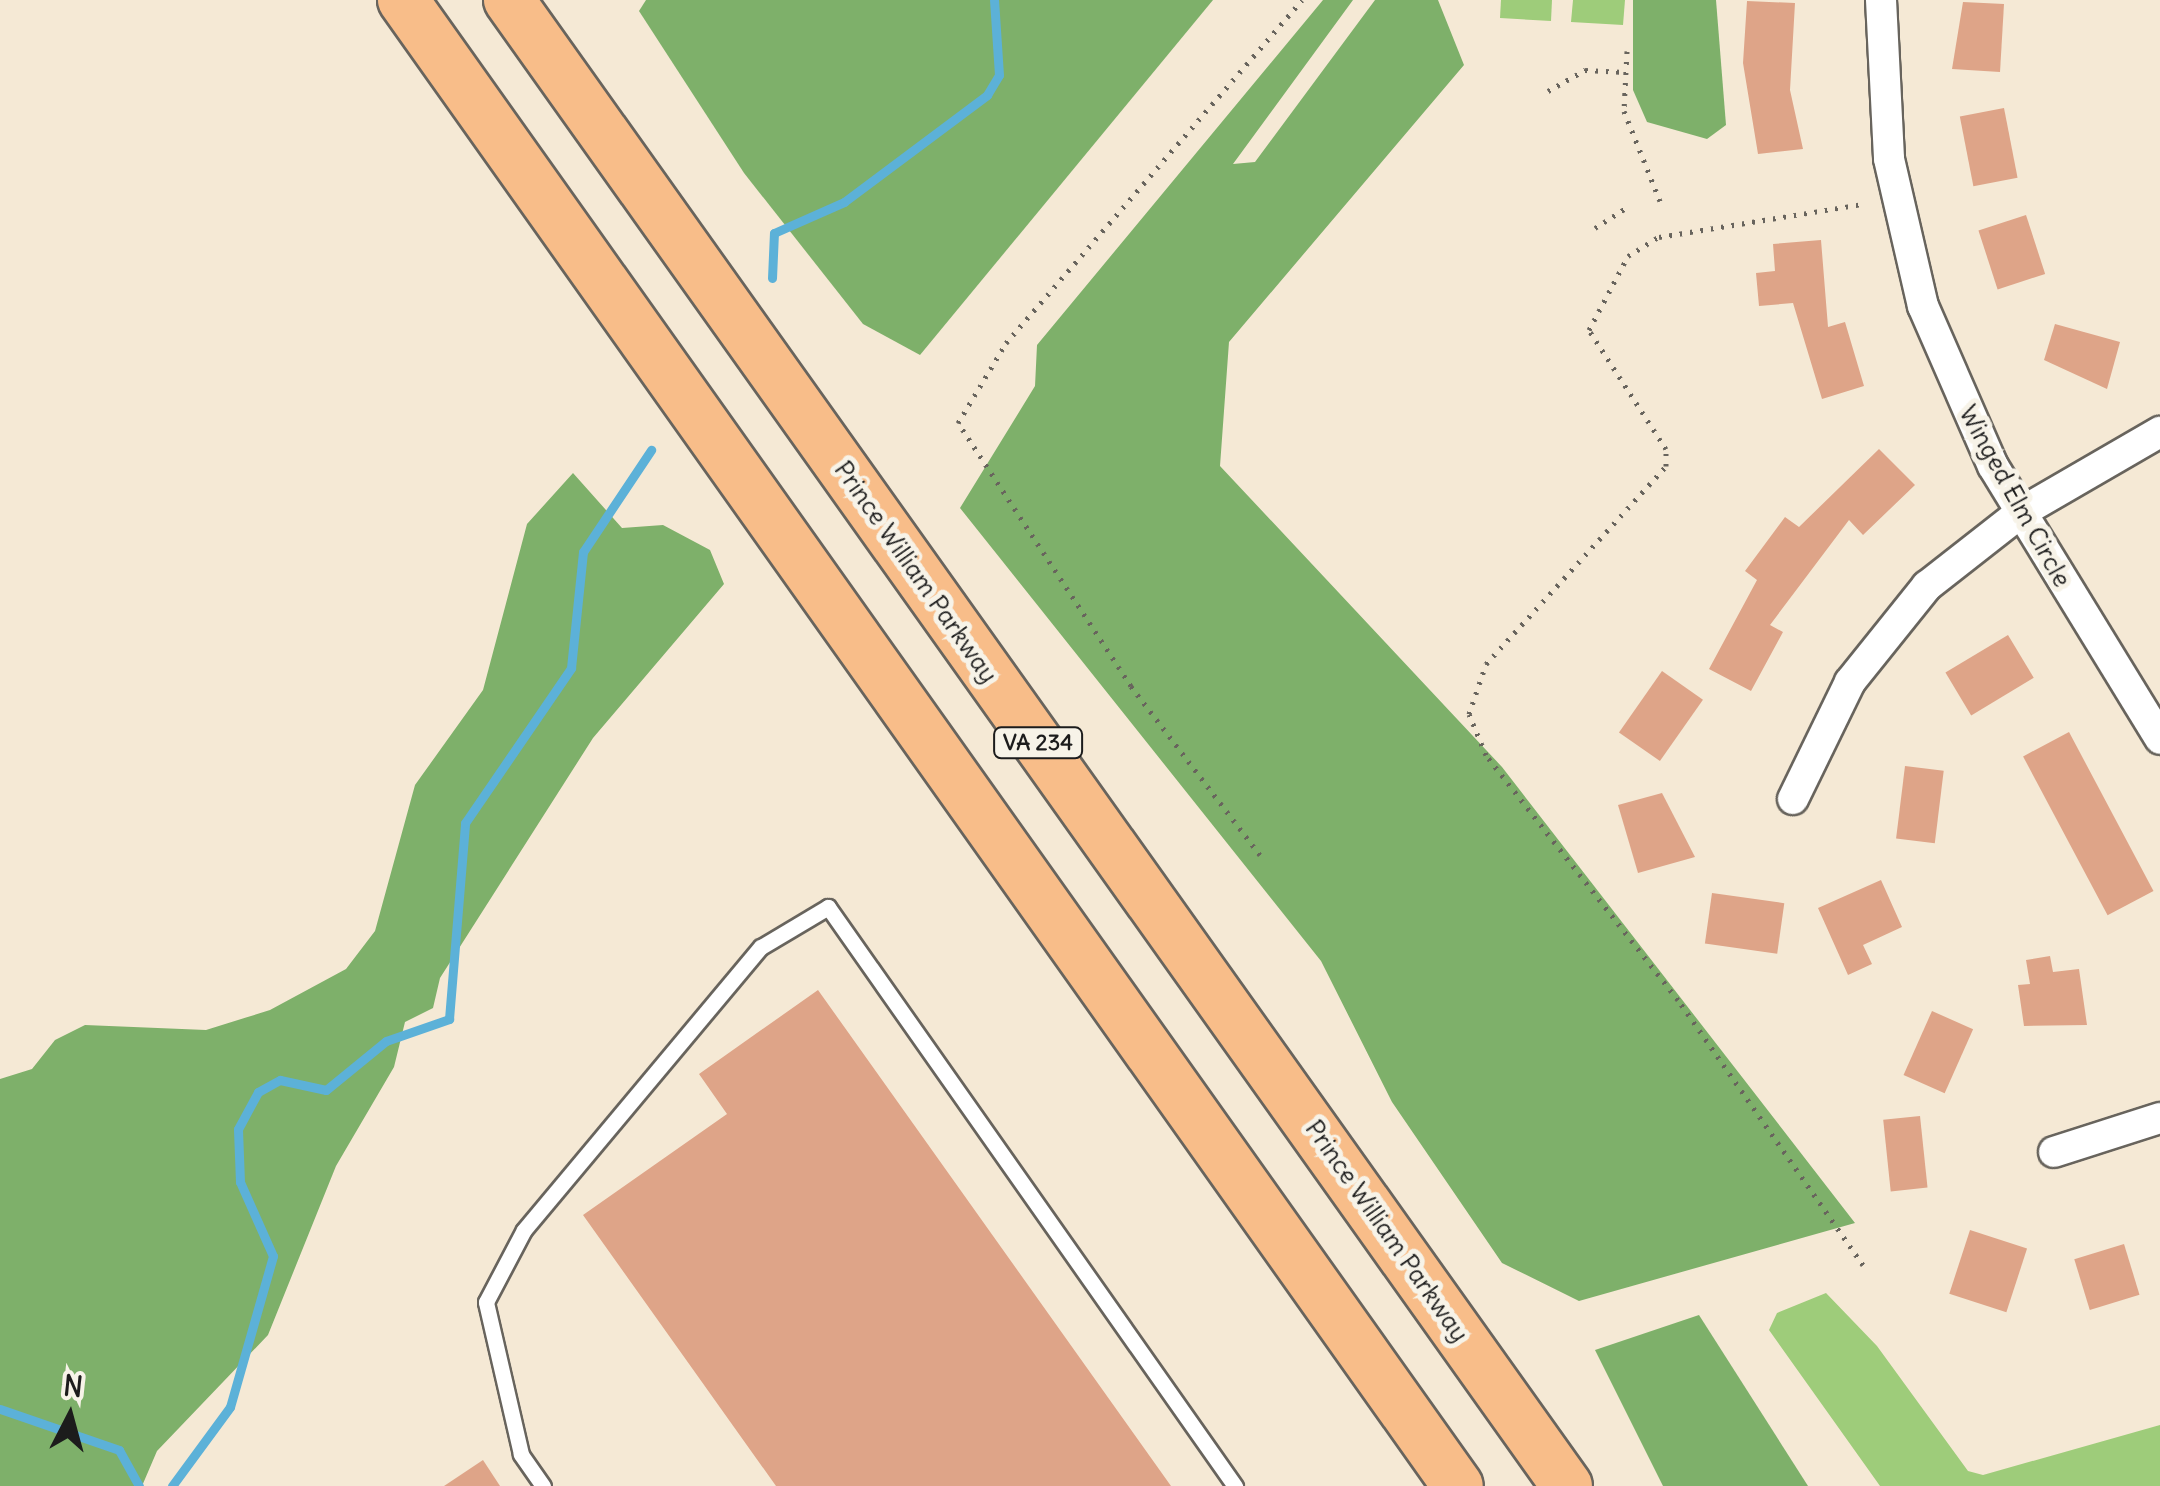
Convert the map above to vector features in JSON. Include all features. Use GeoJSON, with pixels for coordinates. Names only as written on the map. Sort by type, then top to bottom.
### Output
{"type":"FeatureCollection","features":[{"type":"Feature","properties":{"kind":"highway"},"geometry":{"type":"LineString","coordinates":[[403,0],[1458,1486]]}},
{"type":"Feature","properties":{"kind":"highway","name":"Prince William Parkway"},"geometry":{"type":"LineString","coordinates":[[509,0],[1567,1486]]}},
{"type":"Feature","properties":{"kind":"street","name":"Winged Elm Circle"},"geometry":{"type":"LineString","coordinates":[[1881,0],[1903,240],[1955,388],[2020,514],[2160,739]]}},
{"type":"Feature","properties":{"kind":"street"},"geometry":{"type":"LineString","coordinates":[[1793,798],[1816,740],[1882,637],[1927,586],[2020,514],[2160,432]]}},
{"type":"Feature","properties":{"kind":"street"},"geometry":{"type":"LineString","coordinates":[[2054,1152],[2160,1118]]}},
{"type":"Feature","properties":{"kind":"lane"},"geometry":{"type":"LineString","coordinates":[[543,1486],[521,1454],[486,1302],[524,1230],[761,947],[828,908],[1236,1486]]}},
{"type":"Feature","properties":{"kind":"path"},"geometry":{"type":"LineString","coordinates":[[1260,855],[1130,686],[958,422],[1006,344],[1302,0]]}},
{"type":"Feature","properties":{"kind":"path"},"geometry":{"type":"LineString","coordinates":[[1626,51],[1626,116],[1660,201]]}},
{"type":"Feature","properties":{"kind":"path"},"geometry":{"type":"LineString","coordinates":[[1548,91],[1585,70],[1625,72]]}},
{"type":"Feature","properties":{"kind":"path"},"geometry":{"type":"LineString","coordinates":[[1863,204],[1664,233],[1628,256],[1589,325],[1666,449],[1666,466],[1486,664],[1470,698],[1471,728],[1863,1265]]}},
{"type":"Feature","properties":{"kind":"path"},"geometry":{"type":"LineString","coordinates":[[1596,228],[1627,207]]}},
{"type":"Feature","properties":{"kind":"green space"},"geometry":{"type":"Polygon","coordinates":[[[646,0],[1213,0],[920,355],[863,324],[744,173],[639,11],[646,0]]]}},
{"type":"Feature","properties":{"kind":"green space"},"geometry":{"type":"Polygon","coordinates":[[[1323,0],[1353,0],[1233,164],[1255,162],[1375,0],[1438,0],[1464,65],[1229,342],[1220,466],[1502,767],[1855,1223],[1579,1301],[1502,1263],[1392,1102],[1321,961],[960,508],[1035,386],[1037,345],[1323,0]]]}},
{"type":"Feature","properties":{"kind":"green space"},"geometry":{"type":"Polygon","coordinates":[[[1501,0],[1552,0],[1551,21],[1500,18],[1501,0]]]}},
{"type":"Feature","properties":{"kind":"green space"},"geometry":{"type":"Polygon","coordinates":[[[1573,0],[1625,0],[1623,25],[1571,22],[1573,0]]]}},
{"type":"Feature","properties":{"kind":"green space"},"geometry":{"type":"Polygon","coordinates":[[[1633,0],[1716,0],[1726,125],[1707,139],[1647,122],[1633,90],[1633,0]]]}},
{"type":"Feature","properties":{"kind":"green space"},"geometry":{"type":"Polygon","coordinates":[[[573,473],[622,528],[663,525],[710,550],[724,584],[593,738],[440,978],[433,1008],[405,1022],[394,1067],[336,1166],[268,1335],[157,1451],[142,1486],[0,1486],[0,1079],[32,1069],[55,1040],[85,1025],[206,1030],[270,1010],[346,969],[375,931],[415,785],[483,690],[527,524],[573,473]]]}},
{"type":"Feature","properties":{"kind":"green space"},"geometry":{"type":"Polygon","coordinates":[[[1826,1293],[1877,1346],[1968,1471],[1983,1475],[2160,1425],[2160,1486],[1880,1486],[1769,1330],[1777,1313],[1826,1293]]]}},
{"type":"Feature","properties":{"kind":"green space"},"geometry":{"type":"Polygon","coordinates":[[[1699,1315],[1808,1486],[1663,1486],[1595,1350],[1699,1315]]]}},
{"type":"Feature","properties":{"kind":"building"},"geometry":{"type":"Polygon","coordinates":[[[1747,1],[1795,3],[1790,90],[1803,149],[1758,154],[1743,63],[1747,1]]]}},
{"type":"Feature","properties":{"kind":"building"},"geometry":{"type":"Polygon","coordinates":[[[1963,2],[2004,4],[2000,72],[1952,69],[1963,2]]]}},
{"type":"Feature","properties":{"kind":"building"},"geometry":{"type":"Polygon","coordinates":[[[2004,108],[2018,178],[1973,186],[1960,117],[2004,108]]]}},
{"type":"Feature","properties":{"kind":"building"},"geometry":{"type":"Polygon","coordinates":[[[2026,215],[2045,274],[1998,289],[1978,230],[2026,215]]]}},
{"type":"Feature","properties":{"kind":"building"},"geometry":{"type":"Polygon","coordinates":[[[1821,240],[1828,327],[1845,322],[1864,386],[1822,399],[1793,303],[1759,306],[1756,273],[1775,271],[1773,244],[1821,240]]]}},
{"type":"Feature","properties":{"kind":"building"},"geometry":{"type":"Polygon","coordinates":[[[2055,324],[2120,342],[2107,389],[2044,360],[2055,324]]]}},
{"type":"Feature","properties":{"kind":"building"},"geometry":{"type":"Polygon","coordinates":[[[1879,449],[1915,485],[1863,535],[1849,520],[1770,625],[1783,632],[1751,691],[1709,669],[1757,580],[1745,571],[1785,517],[1799,527],[1879,449]]]}},
{"type":"Feature","properties":{"kind":"building"},"geometry":{"type":"Polygon","coordinates":[[[2008,635],[2034,678],[1971,715],[1945,673],[2008,635]]]}},
{"type":"Feature","properties":{"kind":"building"},"geometry":{"type":"Polygon","coordinates":[[[1662,671],[1703,700],[1660,761],[1619,732],[1662,671]]]}},
{"type":"Feature","properties":{"kind":"building"},"geometry":{"type":"Polygon","coordinates":[[[2069,732],[2154,891],[2108,915],[2023,756],[2069,732]]]}},
{"type":"Feature","properties":{"kind":"building"},"geometry":{"type":"Polygon","coordinates":[[[1905,766],[1944,771],[1935,843],[1896,838],[1905,766]]]}},
{"type":"Feature","properties":{"kind":"building"},"geometry":{"type":"Polygon","coordinates":[[[1662,793],[1695,857],[1638,873],[1618,805],[1662,793]]]}},
{"type":"Feature","properties":{"kind":"building"},"geometry":{"type":"Polygon","coordinates":[[[1881,880],[1902,927],[1863,945],[1872,964],[1848,975],[1818,908],[1881,880]]]}},
{"type":"Feature","properties":{"kind":"building"},"geometry":{"type":"Polygon","coordinates":[[[1712,893],[1784,903],[1777,954],[1705,944],[1712,893]]]}},
{"type":"Feature","properties":{"kind":"building"},"geometry":{"type":"Polygon","coordinates":[[[2050,956],[2053,972],[2079,969],[2087,1025],[2024,1026],[2018,985],[2030,984],[2026,960],[2050,956]]]}},
{"type":"Feature","properties":{"kind":"building"},"geometry":{"type":"Polygon","coordinates":[[[818,990],[1171,1486],[776,1486],[583,1215],[727,1114],[699,1074],[818,990]]]}},
{"type":"Feature","properties":{"kind":"building"},"geometry":{"type":"Polygon","coordinates":[[[1932,1011],[1973,1029],[1945,1093],[1904,1075],[1932,1011]]]}},
{"type":"Feature","properties":{"kind":"building"},"geometry":{"type":"Polygon","coordinates":[[[1920,1116],[1928,1188],[1891,1191],[1883,1120],[1920,1116]]]}},
{"type":"Feature","properties":{"kind":"building"},"geometry":{"type":"Polygon","coordinates":[[[1970,1230],[2027,1249],[2006,1312],[1949,1294],[1970,1230]]]}},
{"type":"Feature","properties":{"kind":"building"},"geometry":{"type":"Polygon","coordinates":[[[2124,1244],[2139,1295],[2090,1310],[2074,1259],[2124,1244]]]}},
{"type":"Feature","properties":{"kind":"building"},"geometry":{"type":"Polygon","coordinates":[[[483,1460],[500,1486],[444,1486],[483,1460]]]}},
{"type":"Feature","properties":{"kind":"waterway"},"geometry":{"type":"LineString","coordinates":[[772,278],[774,233],[844,202],[987,95],[999,75],[994,0]]}},
{"type":"Feature","properties":{"kind":"waterway"},"geometry":{"type":"LineString","coordinates":[[172,1486],[230,1407],[273,1256],[240,1182],[238,1129],[258,1092],[280,1080],[326,1090],[386,1041],[449,1019],[465,823],[571,668],[583,552],[651,450]]}},
{"type":"Feature","properties":{"kind":"waterway"},"geometry":{"type":"LineString","coordinates":[[0,1409],[119,1450],[139,1486]]}}]}
